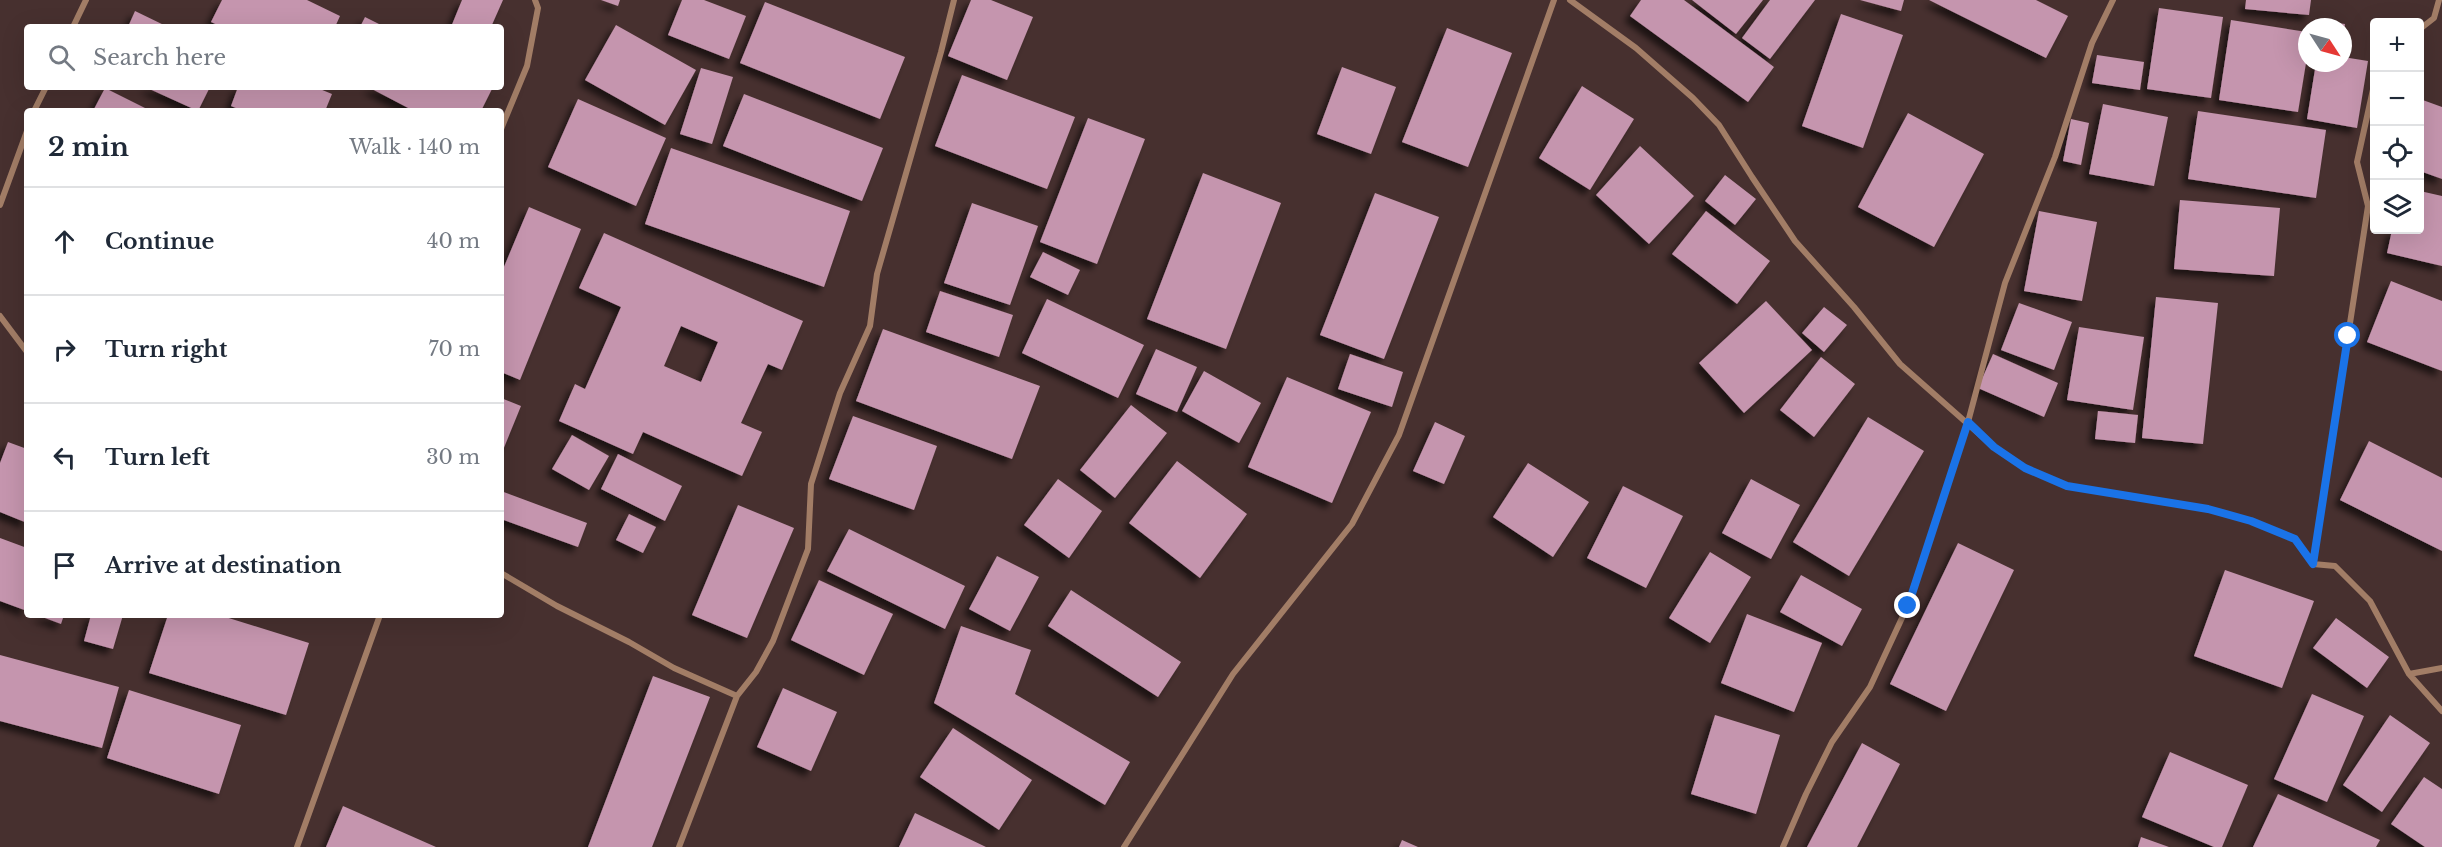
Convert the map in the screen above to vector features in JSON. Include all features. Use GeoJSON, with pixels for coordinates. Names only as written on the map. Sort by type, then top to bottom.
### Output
{"type":"FeatureCollection","features":[{"type":"Feature","properties":{"kind":"street"},"geometry":{"type":"LineString","coordinates":[[74,24],[86,0]]}},
{"type":"Feature","properties":{"kind":"street"},"geometry":{"type":"LineString","coordinates":[[504,122],[527,66],[538,8],[535,0]]}},
{"type":"Feature","properties":{"kind":"street"},"geometry":{"type":"LineString","coordinates":[[680,847],[737,696],[756,672],[773,641],[808,549],[811,483],[840,393],[870,326],[877,274],[942,52],[954,0]]}},
{"type":"Feature","properties":{"kind":"street"},"geometry":{"type":"LineString","coordinates":[[1124,847],[1233,674],[1352,524],[1399,435],[1554,0]]}},
{"type":"Feature","properties":{"kind":"street"},"geometry":{"type":"LineString","coordinates":[[1570,0],[1636,48],[1694,98],[1719,124],[1795,241],[1854,307],[1900,364],[1994,447],[2025,468],[2067,486],[2208,509],[2251,521],[2295,539],[2313,564],[2335,566],[2370,601],[2409,674],[2442,711]]}},
{"type":"Feature","properties":{"kind":"street"},"geometry":{"type":"LineString","coordinates":[[1783,847],[1832,742],[1870,687],[1908,606],[1968,422],[2005,283],[2055,157],[2092,43],[2113,0]]}},
{"type":"Feature","properties":{"kind":"street"},"geometry":{"type":"LineString","coordinates":[[2424,26],[2434,18],[2439,0]]}},
{"type":"Feature","properties":{"kind":"street"},"geometry":{"type":"LineString","coordinates":[[36,108],[44,90]]}},
{"type":"Feature","properties":{"kind":"street"},"geometry":{"type":"LineString","coordinates":[[2313,564],[2368,206],[2357,162],[2370,103]]}},
{"type":"Feature","properties":{"kind":"street"},"geometry":{"type":"LineString","coordinates":[[0,205],[24,139]]}},
{"type":"Feature","properties":{"kind":"street"},"geometry":{"type":"LineString","coordinates":[[0,316],[24,347]]}},
{"type":"Feature","properties":{"kind":"street"},"geometry":{"type":"LineString","coordinates":[[504,575],[557,606],[629,642],[674,668],[737,696]]}},
{"type":"Feature","properties":{"kind":"street"},"geometry":{"type":"LineString","coordinates":[[297,847],[379,618]]}},
{"type":"Feature","properties":{"kind":"street"},"geometry":{"type":"LineString","coordinates":[[2409,674],[2442,668]]}},
{"type":"Feature","properties":{"kind":"building"},"geometry":{"type":"Polygon","coordinates":[[[222,0],[307,0],[340,16],[336,24],[215,24],[211,22],[222,0]]]}},
{"type":"Feature","properties":{"kind":"building"},"geometry":{"type":"Polygon","coordinates":[[[462,0],[503,0],[492,24],[452,24],[462,0]]]}},
{"type":"Feature","properties":{"kind":"building"},"geometry":{"type":"Polygon","coordinates":[[[601,0],[620,0],[618,6],[601,0]]]}},
{"type":"Feature","properties":{"kind":"building"},"geometry":{"type":"Polygon","coordinates":[[[682,0],[704,0],[746,16],[729,59],[668,35],[682,0]]]}},
{"type":"Feature","properties":{"kind":"building"},"geometry":{"type":"Polygon","coordinates":[[[971,0],[991,0],[1033,17],[1007,80],[948,56],[971,0]]]}},
{"type":"Feature","properties":{"kind":"building"},"geometry":{"type":"Polygon","coordinates":[[[1641,0],[1684,0],[1774,67],[1748,102],[1630,16],[1641,0]]]}},
{"type":"Feature","properties":{"kind":"building"},"geometry":{"type":"Polygon","coordinates":[[[1692,0],[1763,0],[1736,34],[1692,0]]]}},
{"type":"Feature","properties":{"kind":"building"},"geometry":{"type":"Polygon","coordinates":[[[1770,0],[1815,0],[1770,59],[1742,38],[1770,0]]]}},
{"type":"Feature","properties":{"kind":"building"},"geometry":{"type":"Polygon","coordinates":[[[1860,0],[1904,0],[1901,11],[1860,0]]]}},
{"type":"Feature","properties":{"kind":"building"},"geometry":{"type":"Polygon","coordinates":[[[1929,0],[2036,0],[2068,16],[2046,58],[1929,0]]]}},
{"type":"Feature","properties":{"kind":"building"},"geometry":{"type":"Polygon","coordinates":[[[2246,0],[2311,0],[2309,15],[2245,9],[2246,0]]]}},
{"type":"Feature","properties":{"kind":"building"},"geometry":{"type":"Polygon","coordinates":[[[765,2],[905,57],[880,119],[740,63],[765,2]]]}},
{"type":"Feature","properties":{"kind":"building"},"geometry":{"type":"Polygon","coordinates":[[[2159,8],[2223,17],[2211,98],[2147,89],[2159,8]]]}},
{"type":"Feature","properties":{"kind":"building"},"geometry":{"type":"Polygon","coordinates":[[[135,11],[162,24],[129,24],[135,11]]]}},
{"type":"Feature","properties":{"kind":"building"},"geometry":{"type":"Polygon","coordinates":[[[1841,14],[1903,35],[1863,148],[1802,126],[1841,14]]]}},
{"type":"Feature","properties":{"kind":"building"},"geometry":{"type":"Polygon","coordinates":[[[365,17],[379,24],[362,24],[365,17]]]}},
{"type":"Feature","properties":{"kind":"building"},"geometry":{"type":"Polygon","coordinates":[[[2231,20],[2298,31],[2298,72],[2305,72],[2298,112],[2219,100],[2231,20]]]}},
{"type":"Feature","properties":{"kind":"building"},"geometry":{"type":"Polygon","coordinates":[[[616,25],[696,70],[665,125],[585,80],[616,25]]]}},
{"type":"Feature","properties":{"kind":"building"},"geometry":{"type":"Polygon","coordinates":[[[1447,28],[1512,53],[1468,167],[1402,142],[1447,28]]]}},
{"type":"Feature","properties":{"kind":"building"},"geometry":{"type":"Polygon","coordinates":[[[2097,55],[2144,62],[2140,90],[2092,83],[2097,55]]]}},
{"type":"Feature","properties":{"kind":"building"},"geometry":{"type":"Polygon","coordinates":[[[2352,58],[2368,61],[2357,128],[2307,119],[2315,72],[2352,72],[2352,58]]]}},
{"type":"Feature","properties":{"kind":"building"},"geometry":{"type":"Polygon","coordinates":[[[1342,67],[1396,87],[1371,154],[1317,134],[1342,67]]]}},
{"type":"Feature","properties":{"kind":"building"},"geometry":{"type":"Polygon","coordinates":[[[701,68],[733,77],[712,144],[680,134],[701,68]]]}},
{"type":"Feature","properties":{"kind":"building"},"geometry":{"type":"Polygon","coordinates":[[[962,75],[1075,117],[1047,189],[935,146],[962,75]]]}},
{"type":"Feature","properties":{"kind":"building"},"geometry":{"type":"Polygon","coordinates":[[[1582,86],[1634,119],[1590,190],[1539,158],[1582,86]]]}},
{"type":"Feature","properties":{"kind":"building"},"geometry":{"type":"Polygon","coordinates":[[[104,90],[109,90],[145,108],[95,108],[104,90]]]}},
{"type":"Feature","properties":{"kind":"building"},"geometry":{"type":"Polygon","coordinates":[[[152,90],[208,90],[200,108],[191,108],[152,90]]]}},
{"type":"Feature","properties":{"kind":"building"},"geometry":{"type":"Polygon","coordinates":[[[237,90],[322,90],[332,94],[326,108],[236,108],[231,106],[237,90]]]}},
{"type":"Feature","properties":{"kind":"building"},"geometry":{"type":"Polygon","coordinates":[[[374,90],[492,90],[482,108],[408,108],[374,90]]]}},
{"type":"Feature","properties":{"kind":"building"},"geometry":{"type":"Polygon","coordinates":[[[744,94],[883,148],[862,201],[723,146],[744,94]]]}},
{"type":"Feature","properties":{"kind":"building"},"geometry":{"type":"Polygon","coordinates":[[[578,99],[666,138],[636,206],[548,167],[578,99]]]}},
{"type":"Feature","properties":{"kind":"building"},"geometry":{"type":"Polygon","coordinates":[[[2424,100],[2442,107],[2442,179],[2424,172],[2424,100]]]}},
{"type":"Feature","properties":{"kind":"building"},"geometry":{"type":"Polygon","coordinates":[[[2103,104],[2168,117],[2154,186],[2089,174],[2103,104]]]}},
{"type":"Feature","properties":{"kind":"building"},"geometry":{"type":"Polygon","coordinates":[[[2198,111],[2326,130],[2316,198],[2188,179],[2198,111]]]}},
{"type":"Feature","properties":{"kind":"building"},"geometry":{"type":"Polygon","coordinates":[[[1908,113],[1984,154],[1934,247],[1858,207],[1908,113]]]}},
{"type":"Feature","properties":{"kind":"building"},"geometry":{"type":"Polygon","coordinates":[[[1088,118],[1145,139],[1097,264],[1040,242],[1088,118]]]}},
{"type":"Feature","properties":{"kind":"building"},"geometry":{"type":"Polygon","coordinates":[[[2071,119],[2089,123],[2081,165],[2063,161],[2071,119]]]}},
{"type":"Feature","properties":{"kind":"building"},"geometry":{"type":"Polygon","coordinates":[[[1640,146],[1694,196],[1649,244],[1596,195],[1640,146]]]}},
{"type":"Feature","properties":{"kind":"building"},"geometry":{"type":"Polygon","coordinates":[[[671,148],[850,211],[824,287],[645,224],[671,148]]]}},
{"type":"Feature","properties":{"kind":"building"},"geometry":{"type":"Polygon","coordinates":[[[1203,173],[1281,203],[1226,349],[1147,319],[1203,173]]]}},
{"type":"Feature","properties":{"kind":"building"},"geometry":{"type":"Polygon","coordinates":[[[1725,175],[1756,199],[1735,225],[1705,201],[1725,175]]]}},
{"type":"Feature","properties":{"kind":"building"},"geometry":{"type":"Polygon","coordinates":[[[2424,192],[2442,196],[2442,266],[2387,253],[2391,234],[2424,234],[2424,192]]]}},
{"type":"Feature","properties":{"kind":"building"},"geometry":{"type":"Polygon","coordinates":[[[1375,193],[1439,217],[1384,359],[1320,335],[1375,193]]]}},
{"type":"Feature","properties":{"kind":"building"},"geometry":{"type":"Polygon","coordinates":[[[2180,200],[2280,208],[2274,276],[2174,269],[2180,200]]]}},
{"type":"Feature","properties":{"kind":"building"},"geometry":{"type":"Polygon","coordinates":[[[972,203],[1038,226],[1010,305],[944,283],[972,203]]]}},
{"type":"Feature","properties":{"kind":"building"},"geometry":{"type":"Polygon","coordinates":[[[529,207],[581,229],[520,380],[504,373],[504,267],[529,207]]]}},
{"type":"Feature","properties":{"kind":"building"},"geometry":{"type":"Polygon","coordinates":[[[1706,211],[1770,261],[1737,304],[1672,254],[1706,211]]]}},
{"type":"Feature","properties":{"kind":"building"},"geometry":{"type":"Polygon","coordinates":[[[2039,211],[2097,222],[2082,301],[2024,291],[2039,211]]]}},
{"type":"Feature","properties":{"kind":"building"},"geometry":{"type":"Polygon","coordinates":[[[604,233],[803,321],[782,370],[768,364],[741,423],[762,432],[742,476],[643,432],[633,454],[559,421],[575,384],[585,389],[621,307],[579,288],[604,233]],[[681,326],[664,366],[701,382],[718,342],[681,326]]]}},
{"type":"Feature","properties":{"kind":"building"},"geometry":{"type":"Polygon","coordinates":[[[1043,252],[1080,270],[1068,295],[1030,277],[1043,252]]]}},
{"type":"Feature","properties":{"kind":"building"},"geometry":{"type":"Polygon","coordinates":[[[2391,281],[2442,301],[2442,371],[2367,342],[2391,281]]]}},
{"type":"Feature","properties":{"kind":"building"},"geometry":{"type":"Polygon","coordinates":[[[940,291],[1013,315],[999,357],[926,332],[940,291]]]}},
{"type":"Feature","properties":{"kind":"building"},"geometry":{"type":"Polygon","coordinates":[[[2156,297],[2218,303],[2203,444],[2142,438],[2156,297]]]}},
{"type":"Feature","properties":{"kind":"building"},"geometry":{"type":"Polygon","coordinates":[[[1047,299],[1144,345],[1118,398],[1022,353],[1047,299]]]}},
{"type":"Feature","properties":{"kind":"building"},"geometry":{"type":"Polygon","coordinates":[[[1766,301],[1812,350],[1744,413],[1699,363],[1766,301]]]}},
{"type":"Feature","properties":{"kind":"building"},"geometry":{"type":"Polygon","coordinates":[[[2019,303],[2072,322],[2054,370],[2001,350],[2019,303]]]}},
{"type":"Feature","properties":{"kind":"building"},"geometry":{"type":"Polygon","coordinates":[[[1824,307],[1847,325],[1824,352],[1802,333],[1824,307]]]}},
{"type":"Feature","properties":{"kind":"building"},"geometry":{"type":"Polygon","coordinates":[[[2079,327],[2144,337],[2133,410],[2067,400],[2079,327]]]}},
{"type":"Feature","properties":{"kind":"building"},"geometry":{"type":"Polygon","coordinates":[[[883,329],[1040,386],[1012,459],[856,401],[883,329]]]}},
{"type":"Feature","properties":{"kind":"building"},"geometry":{"type":"Polygon","coordinates":[[[1156,349],[1197,367],[1177,412],[1136,394],[1156,349]]]}},
{"type":"Feature","properties":{"kind":"building"},"geometry":{"type":"Polygon","coordinates":[[[1350,354],[1403,372],[1392,407],[1338,389],[1350,354]]]}},
{"type":"Feature","properties":{"kind":"building"},"geometry":{"type":"Polygon","coordinates":[[[1993,354],[2058,383],[2044,417],[1978,388],[1993,354]]]}},
{"type":"Feature","properties":{"kind":"building"},"geometry":{"type":"Polygon","coordinates":[[[1821,357],[1855,384],[1814,437],[1780,410],[1821,357]]]}},
{"type":"Feature","properties":{"kind":"building"},"geometry":{"type":"Polygon","coordinates":[[[1204,371],[1261,403],[1239,443],[1182,411],[1204,371]]]}},
{"type":"Feature","properties":{"kind":"building"},"geometry":{"type":"Polygon","coordinates":[[[1287,377],[1371,412],[1332,503],[1248,467],[1287,377]]]}},
{"type":"Feature","properties":{"kind":"building"},"geometry":{"type":"Polygon","coordinates":[[[504,399],[521,406],[504,448],[504,399]]]}},
{"type":"Feature","properties":{"kind":"building"},"geometry":{"type":"Polygon","coordinates":[[[1131,405],[1167,433],[1115,498],[1080,470],[1131,405]]]}},
{"type":"Feature","properties":{"kind":"building"},"geometry":{"type":"Polygon","coordinates":[[[2098,411],[2138,415],[2135,443],[2095,439],[2098,411]]]}},
{"type":"Feature","properties":{"kind":"building"},"geometry":{"type":"Polygon","coordinates":[[[853,416],[937,446],[914,510],[829,479],[853,416]]]}},
{"type":"Feature","properties":{"kind":"building"},"geometry":{"type":"Polygon","coordinates":[[[1868,417],[1924,451],[1849,576],[1793,542],[1868,417]]]}},
{"type":"Feature","properties":{"kind":"building"},"geometry":{"type":"Polygon","coordinates":[[[1435,422],[1465,436],[1444,484],[1413,471],[1435,422]]]}},
{"type":"Feature","properties":{"kind":"building"},"geometry":{"type":"Polygon","coordinates":[[[572,435],[609,456],[589,490],[552,469],[572,435]]]}},
{"type":"Feature","properties":{"kind":"building"},"geometry":{"type":"Polygon","coordinates":[[[2369,441],[2442,478],[2442,551],[2340,500],[2369,441]]]}},
{"type":"Feature","properties":{"kind":"building"},"geometry":{"type":"Polygon","coordinates":[[[8,442],[24,448],[24,522],[0,512],[0,463],[8,442]]]}},
{"type":"Feature","properties":{"kind":"building"},"geometry":{"type":"Polygon","coordinates":[[[618,454],[682,486],[665,521],[601,489],[618,454]]]}},
{"type":"Feature","properties":{"kind":"building"},"geometry":{"type":"Polygon","coordinates":[[[1177,461],[1247,514],[1200,578],[1129,523],[1177,461]]]}},
{"type":"Feature","properties":{"kind":"building"},"geometry":{"type":"Polygon","coordinates":[[[1528,463],[1589,502],[1553,557],[1493,517],[1528,463]]]}},
{"type":"Feature","properties":{"kind":"building"},"geometry":{"type":"Polygon","coordinates":[[[1058,479],[1102,511],[1069,558],[1024,525],[1058,479]]]}},
{"type":"Feature","properties":{"kind":"building"},"geometry":{"type":"Polygon","coordinates":[[[1751,479],[1800,505],[1771,559],[1722,533],[1751,479]]]}},
{"type":"Feature","properties":{"kind":"building"},"geometry":{"type":"Polygon","coordinates":[[[1623,486],[1683,516],[1646,588],[1587,558],[1623,486]]]}},
{"type":"Feature","properties":{"kind":"building"},"geometry":{"type":"Polygon","coordinates":[[[504,492],[587,523],[578,547],[504,520],[504,492]]]}},
{"type":"Feature","properties":{"kind":"building"},"geometry":{"type":"Polygon","coordinates":[[[738,505],[794,528],[747,638],[692,615],[738,505]]]}},
{"type":"Feature","properties":{"kind":"building"},"geometry":{"type":"Polygon","coordinates":[[[629,514],[656,527],[643,553],[616,540],[629,514]]]}},
{"type":"Feature","properties":{"kind":"building"},"geometry":{"type":"Polygon","coordinates":[[[849,529],[965,586],[945,629],[827,571],[849,529]]]}},
{"type":"Feature","properties":{"kind":"building"},"geometry":{"type":"Polygon","coordinates":[[[0,538],[24,547],[24,610],[0,601],[0,538]]]}},
{"type":"Feature","properties":{"kind":"building"},"geometry":{"type":"Polygon","coordinates":[[[1958,543],[2014,570],[1946,711],[1890,684],[1958,543]]]}},
{"type":"Feature","properties":{"kind":"building"},"geometry":{"type":"Polygon","coordinates":[[[1710,552],[1751,577],[1710,643],[1669,618],[1710,552]]]}},
{"type":"Feature","properties":{"kind":"building"},"geometry":{"type":"Polygon","coordinates":[[[997,556],[1039,577],[1010,631],[969,609],[997,556]]]}},
{"type":"Feature","properties":{"kind":"building"},"geometry":{"type":"Polygon","coordinates":[[[2225,570],[2314,601],[2282,688],[2194,656],[2225,570]]]}},
{"type":"Feature","properties":{"kind":"building"},"geometry":{"type":"Polygon","coordinates":[[[1801,575],[1862,609],[1842,646],[1780,612],[1801,575]]]}},
{"type":"Feature","properties":{"kind":"building"},"geometry":{"type":"Polygon","coordinates":[[[819,580],[893,614],[864,675],[791,640],[819,580]]]}},
{"type":"Feature","properties":{"kind":"building"},"geometry":{"type":"Polygon","coordinates":[[[1071,590],[1181,662],[1158,697],[1048,626],[1071,590]]]}},
{"type":"Feature","properties":{"kind":"building"},"geometry":{"type":"Polygon","coordinates":[[[1747,614],[1822,643],[1794,712],[1721,683],[1747,614]]]}},
{"type":"Feature","properties":{"kind":"building"},"geometry":{"type":"Polygon","coordinates":[[[45,618],[63,618],[61,624],[45,618]]]}},
{"type":"Feature","properties":{"kind":"building"},"geometry":{"type":"Polygon","coordinates":[[[90,618],[122,618],[113,649],[84,641],[90,618]]]}},
{"type":"Feature","properties":{"kind":"building"},"geometry":{"type":"Polygon","coordinates":[[[167,618],[229,618],[309,643],[286,715],[149,673],[167,618]]]}},
{"type":"Feature","properties":{"kind":"building"},"geometry":{"type":"Polygon","coordinates":[[[2336,618],[2389,657],[2367,688],[2313,648],[2336,618]]]}},
{"type":"Feature","properties":{"kind":"building"},"geometry":{"type":"Polygon","coordinates":[[[961,626],[1031,650],[1015,694],[1130,762],[1105,805],[934,703],[961,626]]]}},
{"type":"Feature","properties":{"kind":"building"},"geometry":{"type":"Polygon","coordinates":[[[0,655],[119,687],[102,748],[0,721],[0,655]]]}},
{"type":"Feature","properties":{"kind":"building"},"geometry":{"type":"Polygon","coordinates":[[[653,676],[710,697],[652,847],[588,847],[653,676]]]}},
{"type":"Feature","properties":{"kind":"building"},"geometry":{"type":"Polygon","coordinates":[[[783,688],[837,712],[811,771],[757,747],[783,688]]]}},
{"type":"Feature","properties":{"kind":"building"},"geometry":{"type":"Polygon","coordinates":[[[129,690],[241,725],[219,794],[107,758],[129,690]]]}},
{"type":"Feature","properties":{"kind":"building"},"geometry":{"type":"Polygon","coordinates":[[[2312,694],[2364,716],[2327,802],[2274,779],[2312,694]]]}},
{"type":"Feature","properties":{"kind":"building"},"geometry":{"type":"Polygon","coordinates":[[[1715,715],[1780,735],[1756,814],[1691,794],[1715,715]]]}},
{"type":"Feature","properties":{"kind":"building"},"geometry":{"type":"Polygon","coordinates":[[[2390,715],[2430,743],[2382,812],[2343,785],[2390,715]]]}},
{"type":"Feature","properties":{"kind":"building"},"geometry":{"type":"Polygon","coordinates":[[[953,728],[1032,780],[999,830],[920,777],[953,728]]]}},
{"type":"Feature","properties":{"kind":"building"},"geometry":{"type":"Polygon","coordinates":[[[1862,743],[1900,764],[1857,847],[1807,847],[1862,743]]]}},
{"type":"Feature","properties":{"kind":"building"},"geometry":{"type":"Polygon","coordinates":[[[2170,752],[2248,785],[2222,847],[2214,847],[2142,817],[2170,752]]]}},
{"type":"Feature","properties":{"kind":"building"},"geometry":{"type":"Polygon","coordinates":[[[2424,777],[2442,789],[2442,847],[2425,847],[2391,824],[2424,777]]]}},
{"type":"Feature","properties":{"kind":"building"},"geometry":{"type":"Polygon","coordinates":[[[2278,794],[2380,840],[2376,847],[2253,847],[2278,794]]]}},
{"type":"Feature","properties":{"kind":"building"},"geometry":{"type":"Polygon","coordinates":[[[343,806],[436,847],[326,847],[343,806]]]}},
{"type":"Feature","properties":{"kind":"building"},"geometry":{"type":"Polygon","coordinates":[[[915,813],[986,847],[899,847],[915,813]]]}},
{"type":"Feature","properties":{"kind":"building"},"geometry":{"type":"Polygon","coordinates":[[[2141,837],[2169,847],[2138,847],[2141,837]]]}},
{"type":"Feature","properties":{"kind":"building"},"geometry":{"type":"Polygon","coordinates":[[[1402,840],[1418,847],[1399,847],[1402,840]]]}},
{"type":"Feature","properties":{"kind":"route"},"geometry":{"type":"LineString","coordinates":[[1908,606],[1968,422],[1994,447],[2025,468],[2067,486],[2208,509],[2251,521],[2295,539],[2313,564],[2348,336]]}}]}
